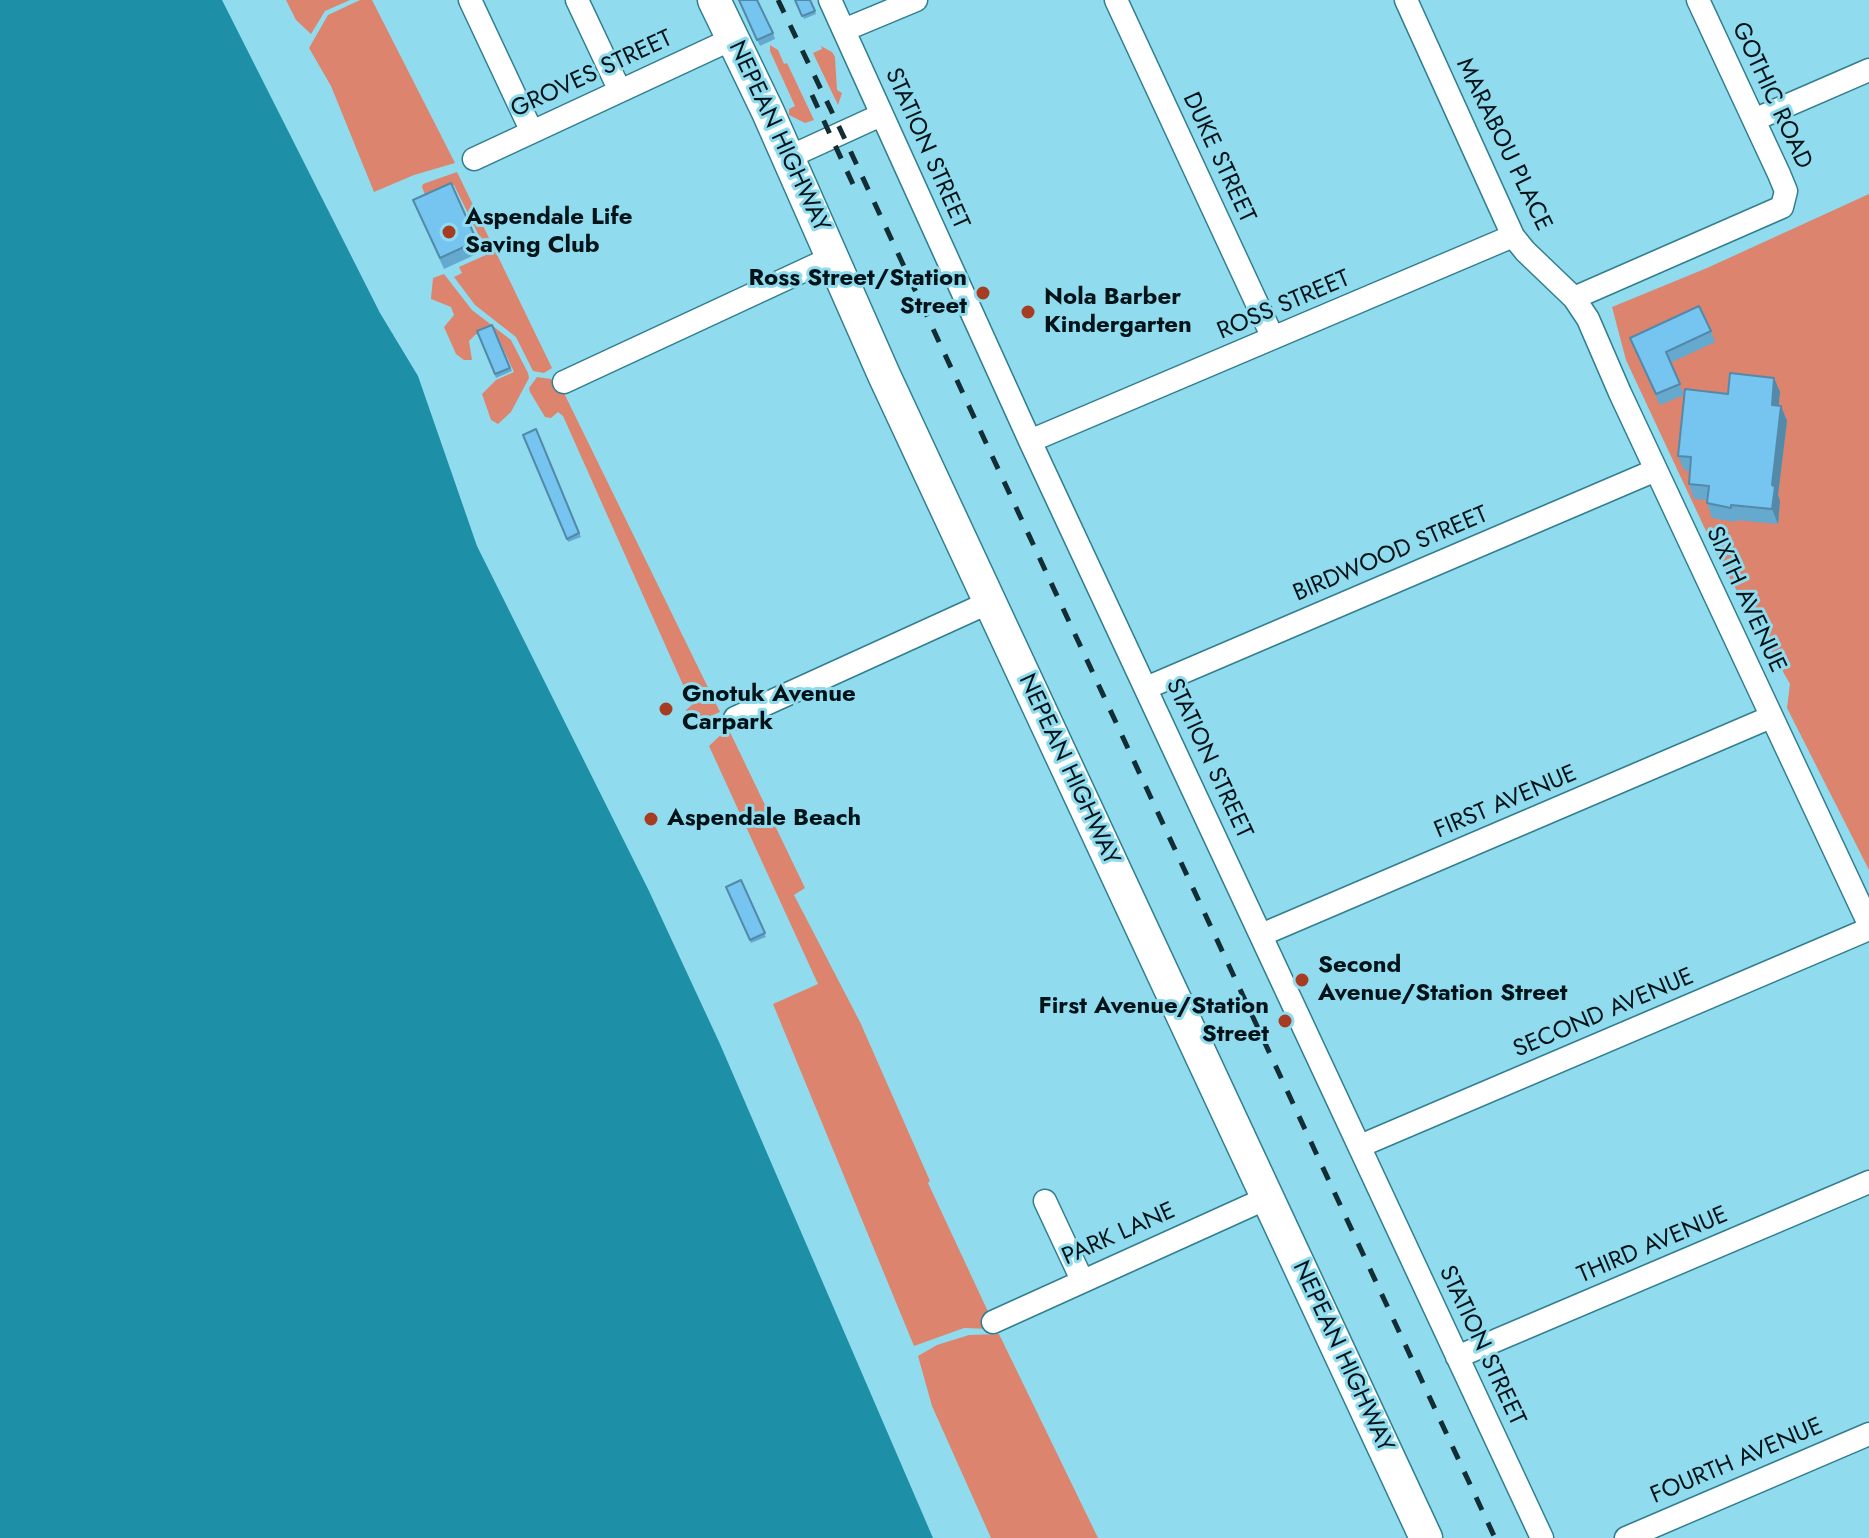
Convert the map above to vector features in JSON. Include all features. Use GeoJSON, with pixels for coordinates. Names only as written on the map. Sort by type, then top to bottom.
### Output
{"type":"FeatureCollection","features":[{"type":"Feature","properties":{"kind":"highway","name":"NEPEAN HIGHWAY"},"geometry":{"type":"LineString","coordinates":[[714,0],[990,602],[1426,1538]]}},
{"type":"Feature","properties":{"kind":"street"},"geometry":{"type":"LineString","coordinates":[[470,0],[532,132]]}},
{"type":"Feature","properties":{"kind":"street"},"geometry":{"type":"LineString","coordinates":[[577,0],[620,91]]}},
{"type":"Feature","properties":{"kind":"street","name":"STATION STREET"},"geometry":{"type":"LineString","coordinates":[[830,0],[1030,441],[1542,1538]]}},
{"type":"Feature","properties":{"kind":"street"},"geometry":{"type":"LineString","coordinates":[[844,30],[916,0]]}},
{"type":"Feature","properties":{"kind":"street","name":"DUKE STREET"},"geometry":{"type":"LineString","coordinates":[[1116,0],[1273,338]]}},
{"type":"Feature","properties":{"kind":"street","name":"MARABOU PLACE"},"geometry":{"type":"LineString","coordinates":[[1406,0],[1513,236],[1534,261],[1574,298]]}},
{"type":"Feature","properties":{"kind":"street","name":"GOTHIC ROAD"},"geometry":{"type":"LineString","coordinates":[[1574,298],[1782,207],[1786,191],[1756,119],[1698,0]]}},
{"type":"Feature","properties":{"kind":"street","name":"GROVES STREET"},"geometry":{"type":"LineString","coordinates":[[474,159],[732,39]]}},
{"type":"Feature","properties":{"kind":"street"},"geometry":{"type":"LineString","coordinates":[[1756,119],[1869,70]]}},
{"type":"Feature","properties":{"kind":"street"},"geometry":{"type":"LineString","coordinates":[[787,158],[881,115]]}},
{"type":"Feature","properties":{"kind":"street","name":"ROSS STREET"},"geometry":{"type":"LineString","coordinates":[[1030,441],[1513,236]]}},
{"type":"Feature","properties":{"kind":"street"},"geometry":{"type":"LineString","coordinates":[[564,382],[833,257]]}},
{"type":"Feature","properties":{"kind":"street","name":"SIXTH AVENUE"},"geometry":{"type":"LineString","coordinates":[[1574,298],[1588,319],[1869,927]]}},
{"type":"Feature","properties":{"kind":"street","name":"BIRDWOOD STREET"},"geometry":{"type":"LineString","coordinates":[[1146,688],[1656,470]]}},
{"type":"Feature","properties":{"kind":"street"},"geometry":{"type":"LineString","coordinates":[[735,718],[990,602]]}},
{"type":"Feature","properties":{"kind":"street","name":"FIRST AVENUE"},"geometry":{"type":"LineString","coordinates":[[1261,935],[1771,717]]}},
{"type":"Feature","properties":{"kind":"street","name":"SECOND AVENUE"},"geometry":{"type":"LineString","coordinates":[[1360,1146],[1869,927]]}},
{"type":"Feature","properties":{"kind":"street","name":"THIRD AVENUE"},"geometry":{"type":"LineString","coordinates":[[1457,1357],[1869,1182]]}},
{"type":"Feature","properties":{"kind":"street","name":"PARK LANE"},"geometry":{"type":"LineString","coordinates":[[993,1322],[1267,1198]]}},
{"type":"Feature","properties":{"kind":"street"},"geometry":{"type":"LineString","coordinates":[[1045,1201],[1082,1280]]}},
{"type":"Feature","properties":{"kind":"street","name":"FOURTH AVENUE"},"geometry":{"type":"LineString","coordinates":[[1626,1538],[1869,1434]]}},
{"type":"Feature","properties":{"kind":"shaded area"},"geometry":{"type":"Polygon","coordinates":[[[286,0],[350,0],[325,11],[311,34],[296,20],[286,0]]]}},
{"type":"Feature","properties":{"kind":"shaded area"},"geometry":{"type":"Polygon","coordinates":[[[360,0],[372,0],[455,163],[414,175],[374,192],[331,86],[309,48],[328,15],[360,0]]]}},
{"type":"Feature","properties":{"kind":"shaded area"},"geometry":{"type":"Polygon","coordinates":[[[770,45],[778,50],[784,64],[787,63],[814,120],[805,123],[789,115],[789,109],[795,106],[770,45]]]}},
{"type":"Feature","properties":{"kind":"shaded area"},"geometry":{"type":"Polygon","coordinates":[[[821,46],[835,57],[837,90],[842,93],[838,105],[813,53],[822,49],[821,46]]]}},
{"type":"Feature","properties":{"kind":"shaded area"},"geometry":{"type":"Polygon","coordinates":[[[457,172],[552,368],[544,373],[533,371],[516,337],[475,305],[454,277],[462,273],[459,267],[488,254],[454,185],[426,197],[422,187],[457,172]]]}},
{"type":"Feature","properties":{"kind":"shaded area"},"geometry":{"type":"Polygon","coordinates":[[[1869,194],[1869,870],[1787,708],[1790,684],[1720,561],[1626,360],[1612,307],[1707,268],[1869,194]]]}},
{"type":"Feature","properties":{"kind":"shaded area"},"geometry":{"type":"Polygon","coordinates":[[[444,274],[472,310],[511,340],[528,373],[529,378],[511,412],[498,424],[491,420],[482,394],[496,380],[514,372],[493,327],[469,341],[472,360],[464,360],[456,354],[444,327],[454,315],[451,307],[431,299],[433,278],[444,274]]]}},
{"type":"Feature","properties":{"kind":"shaded area"},"geometry":{"type":"Polygon","coordinates":[[[537,377],[551,379],[557,391],[562,389],[720,712],[701,720],[689,718],[686,710],[692,705],[563,416],[558,412],[551,418],[545,417],[530,392],[529,388],[537,377]]]}},
{"type":"Feature","properties":{"kind":"shaded area"},"geometry":{"type":"Polygon","coordinates":[[[728,728],[805,888],[794,895],[860,1022],[930,1181],[928,1183],[991,1318],[991,1329],[964,1328],[914,1346],[773,1004],[818,984],[709,746],[728,728]]]}},
{"type":"Feature","properties":{"kind":"shaded area"},"geometry":{"type":"Polygon","coordinates":[[[999,1334],[1098,1538],[991,1538],[932,1406],[918,1356],[937,1345],[969,1335],[999,1334]]]}},
{"type":"Feature","properties":{"kind":"water"},"geometry":{"type":"Polygon","coordinates":[[[0,0],[222,0],[380,313],[418,376],[477,546],[649,891],[720,1044],[933,1538],[0,1538],[0,0]]]}},
{"type":"Feature","properties":{"kind":"building"},"geometry":{"type":"Polygon","coordinates":[[[739,0],[757,0],[773,33],[757,40],[739,0]]]}},
{"type":"Feature","properties":{"kind":"building"},"geometry":{"type":"Polygon","coordinates":[[[795,0],[810,0],[815,11],[802,16],[795,0]]]}},
{"type":"Feature","properties":{"kind":"building","name":"Aspendale Life Saving Club"},"geometry":{"type":"Polygon","coordinates":[[[451,183],[477,241],[440,258],[413,200],[451,183]]]}},
{"type":"Feature","properties":{"kind":"building"},"geometry":{"type":"Polygon","coordinates":[[[1699,306],[1711,331],[1666,352],[1680,384],[1656,394],[1630,338],[1699,306]]]}},
{"type":"Feature","properties":{"kind":"building"},"geometry":{"type":"Polygon","coordinates":[[[492,325],[510,368],[495,374],[477,331],[492,325]]]}},
{"type":"Feature","properties":{"kind":"building"},"geometry":{"type":"Polygon","coordinates":[[[1730,373],[1774,378],[1772,405],[1781,406],[1772,509],[1731,505],[1731,508],[1707,503],[1709,486],[1689,484],[1691,457],[1678,456],[1685,389],[1728,394],[1730,373]]]}},
{"type":"Feature","properties":{"kind":"building"},"geometry":{"type":"Polygon","coordinates":[[[536,429],[579,533],[567,539],[523,435],[536,429]]]}},
{"type":"Feature","properties":{"kind":"building"},"geometry":{"type":"Polygon","coordinates":[[[741,880],[765,933],[750,940],[726,887],[741,880]]]}},
{"type":"Feature","properties":{"kind":"railway"},"geometry":{"type":"LineString","coordinates":[[778,0],[1495,1538]]}},
{"type":"Feature","properties":{"kind":"railway"},"geometry":{"type":"LineString","coordinates":[[812,95],[857,193]]}},
{"type":"Feature","properties":{"kind":"place","name":"Aspendale Life Saving Club"},"geometry":{"type":"Point","coordinates":[449,232]}},
{"type":"Feature","properties":{"kind":"place","name":"Ross Street/Station Street"},"geometry":{"type":"Point","coordinates":[983,293]}},
{"type":"Feature","properties":{"kind":"place","name":"Nola Barber Kindergarten"},"geometry":{"type":"Point","coordinates":[1028,312]}},
{"type":"Feature","properties":{"kind":"place","name":"Gnotuk Avenue Carpark"},"geometry":{"type":"Point","coordinates":[666,709]}},
{"type":"Feature","properties":{"kind":"place","name":"Aspendale Beach"},"geometry":{"type":"Point","coordinates":[651,819]}},
{"type":"Feature","properties":{"kind":"place","name":"Second Avenue/Station Street"},"geometry":{"type":"Point","coordinates":[1302,980]}},
{"type":"Feature","properties":{"kind":"place","name":"First Avenue/Station Street"},"geometry":{"type":"Point","coordinates":[1285,1021]}}]}
